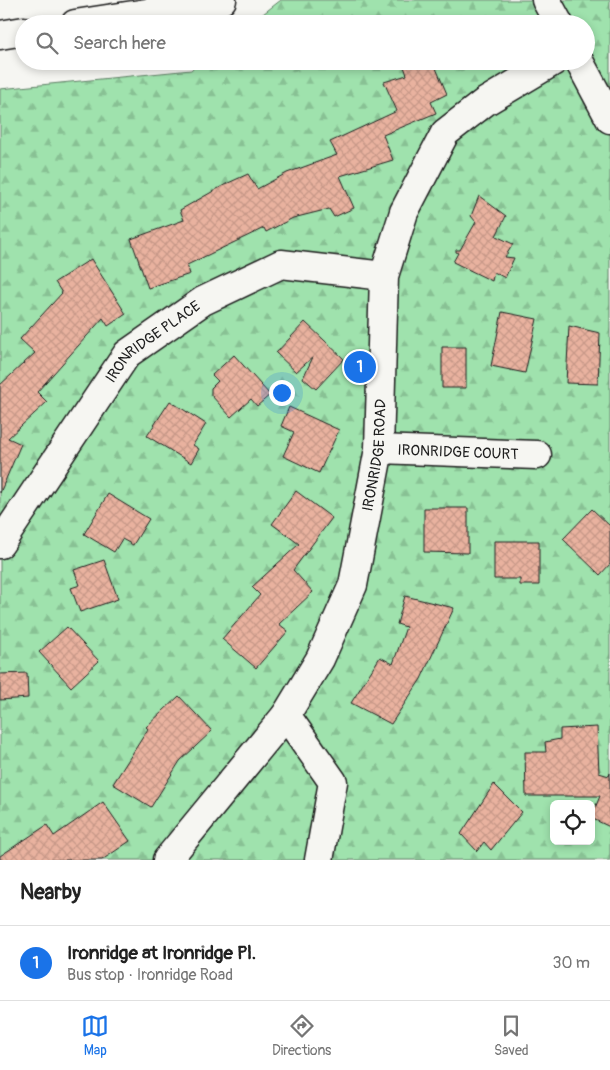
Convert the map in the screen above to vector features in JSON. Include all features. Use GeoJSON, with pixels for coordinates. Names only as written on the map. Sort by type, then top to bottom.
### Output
{"type":"FeatureCollection","features":[{"type":"Feature","properties":{"kind":"street"},"geometry":{"type":"LineString","coordinates":[[118,15],[160,6],[202,7],[222,0]]}},
{"type":"Feature","properties":{"kind":"street"},"geometry":{"type":"LineString","coordinates":[[546,0],[554,15]]}},
{"type":"Feature","properties":{"kind":"street"},"geometry":{"type":"LineString","coordinates":[[0,35],[15,33]]}},
{"type":"Feature","properties":{"kind":"street","name":"IRONRIDGE ROAD"},"geometry":{"type":"LineString","coordinates":[[167,860],[286,715],[320,659],[353,585],[379,449],[384,276],[404,212],[445,133],[485,102],[539,70]]}},
{"type":"Feature","properties":{"kind":"street"},"geometry":{"type":"LineString","coordinates":[[584,70],[610,118]]}},
{"type":"Feature","properties":{"kind":"street","name":"IRONRIDGE PLACE"},"geometry":{"type":"LineString","coordinates":[[0,544],[127,354],[157,332],[203,300],[280,264],[384,276]]}},
{"type":"Feature","properties":{"kind":"street","name":"IRONRIDGE COURT"},"geometry":{"type":"LineString","coordinates":[[379,449],[537,455]]}},
{"type":"Feature","properties":{"kind":"street"},"geometry":{"type":"LineString","coordinates":[[286,715],[333,782],[319,860]]}},
{"type":"Feature","properties":{"kind":"green space"},"geometry":{"type":"Polygon","coordinates":[[[281,0],[610,0],[610,860],[0,860],[0,89],[191,70],[595,70],[595,15],[262,15],[281,0]]]}},
{"type":"Feature","properties":{"kind":"building"},"geometry":{"type":"Polygon","coordinates":[[[405,70],[437,70],[447,94],[431,102],[436,113],[383,135],[393,160],[340,176],[354,208],[334,217],[329,209],[293,218],[266,232],[264,228],[187,265],[190,274],[148,288],[131,239],[184,220],[180,210],[248,174],[257,189],[287,173],[337,155],[330,142],[397,111],[384,82],[407,75],[405,70]]]}},
{"type":"Feature","properties":{"kind":"building"},"geometry":{"type":"Polygon","coordinates":[[[479,196],[506,216],[496,236],[513,244],[505,257],[514,258],[505,278],[494,272],[492,281],[453,262],[458,253],[456,250],[460,250],[476,222],[471,216],[479,196]]]}},
{"type":"Feature","properties":{"kind":"building"},"geometry":{"type":"Polygon","coordinates":[[[91,259],[126,314],[108,326],[103,318],[37,392],[47,402],[8,438],[21,444],[0,493],[0,385],[35,353],[20,339],[62,293],[55,282],[91,259]]]}},
{"type":"Feature","properties":{"kind":"building"},"geometry":{"type":"Polygon","coordinates":[[[502,312],[537,319],[525,373],[491,366],[502,312]]]}},
{"type":"Feature","properties":{"kind":"building"},"geometry":{"type":"Polygon","coordinates":[[[305,322],[344,359],[316,389],[303,378],[313,357],[296,372],[276,353],[305,322]]]}},
{"type":"Feature","properties":{"kind":"building"},"geometry":{"type":"Polygon","coordinates":[[[569,326],[600,333],[598,384],[566,383],[569,326]]]}},
{"type":"Feature","properties":{"kind":"building"},"geometry":{"type":"Polygon","coordinates":[[[442,347],[466,347],[466,388],[442,388],[442,347]]]}},
{"type":"Feature","properties":{"kind":"building"},"geometry":{"type":"Polygon","coordinates":[[[234,355],[270,395],[257,406],[251,399],[231,417],[211,395],[211,388],[218,381],[212,375],[234,355]]]}},
{"type":"Feature","properties":{"kind":"building"},"geometry":{"type":"Polygon","coordinates":[[[170,401],[206,424],[193,445],[199,449],[191,463],[147,436],[170,401]]]}},
{"type":"Feature","properties":{"kind":"building"},"geometry":{"type":"Polygon","coordinates":[[[289,407],[339,430],[319,473],[283,456],[294,432],[281,426],[289,407]]]}},
{"type":"Feature","properties":{"kind":"building"},"geometry":{"type":"Polygon","coordinates":[[[296,491],[332,518],[293,570],[313,592],[279,624],[288,631],[256,668],[222,639],[260,595],[252,587],[299,544],[272,524],[296,491]]]}},
{"type":"Feature","properties":{"kind":"building"},"geometry":{"type":"Polygon","coordinates":[[[108,494],[149,519],[133,545],[122,539],[114,552],[84,534],[108,494]]]}},
{"type":"Feature","properties":{"kind":"building"},"geometry":{"type":"Polygon","coordinates":[[[424,508],[468,508],[468,553],[424,552],[424,508]]]}},
{"type":"Feature","properties":{"kind":"building"},"geometry":{"type":"Polygon","coordinates":[[[592,509],[610,526],[610,564],[600,575],[563,539],[592,509]]]}},
{"type":"Feature","properties":{"kind":"building"},"geometry":{"type":"Polygon","coordinates":[[[494,541],[539,541],[539,585],[520,585],[520,579],[494,579],[494,541]]]}},
{"type":"Feature","properties":{"kind":"building"},"geometry":{"type":"Polygon","coordinates":[[[104,560],[118,599],[80,612],[71,588],[80,585],[74,570],[104,560]]]}},
{"type":"Feature","properties":{"kind":"building"},"geometry":{"type":"Polygon","coordinates":[[[405,596],[454,608],[421,679],[391,724],[351,703],[380,657],[393,664],[406,627],[397,624],[405,596]]]}},
{"type":"Feature","properties":{"kind":"building"},"geometry":{"type":"Polygon","coordinates":[[[67,627],[99,661],[71,687],[39,652],[67,627]]]}},
{"type":"Feature","properties":{"kind":"building"},"geometry":{"type":"Polygon","coordinates":[[[27,673],[28,698],[0,700],[0,674],[27,673]]]}},
{"type":"Feature","properties":{"kind":"building"},"geometry":{"type":"Polygon","coordinates":[[[179,696],[212,731],[180,761],[151,807],[113,784],[148,729],[146,727],[179,696]]]}},
{"type":"Feature","properties":{"kind":"building"},"geometry":{"type":"Polygon","coordinates":[[[597,727],[599,773],[609,776],[610,773],[610,827],[595,820],[595,808],[600,796],[526,796],[525,752],[546,752],[545,742],[560,739],[560,729],[597,727]]]}},
{"type":"Feature","properties":{"kind":"building"},"geometry":{"type":"Polygon","coordinates":[[[494,784],[522,812],[491,850],[484,842],[477,851],[461,834],[494,784]]]}},
{"type":"Feature","properties":{"kind":"building"},"geometry":{"type":"Polygon","coordinates":[[[103,802],[130,841],[102,860],[0,860],[0,856],[47,825],[54,836],[103,802]]]}},
{"type":"Feature","properties":{"kind":"place","name":"Ironridge at Ironridge Pl."},"geometry":{"type":"Point","coordinates":[360,367]}}]}
